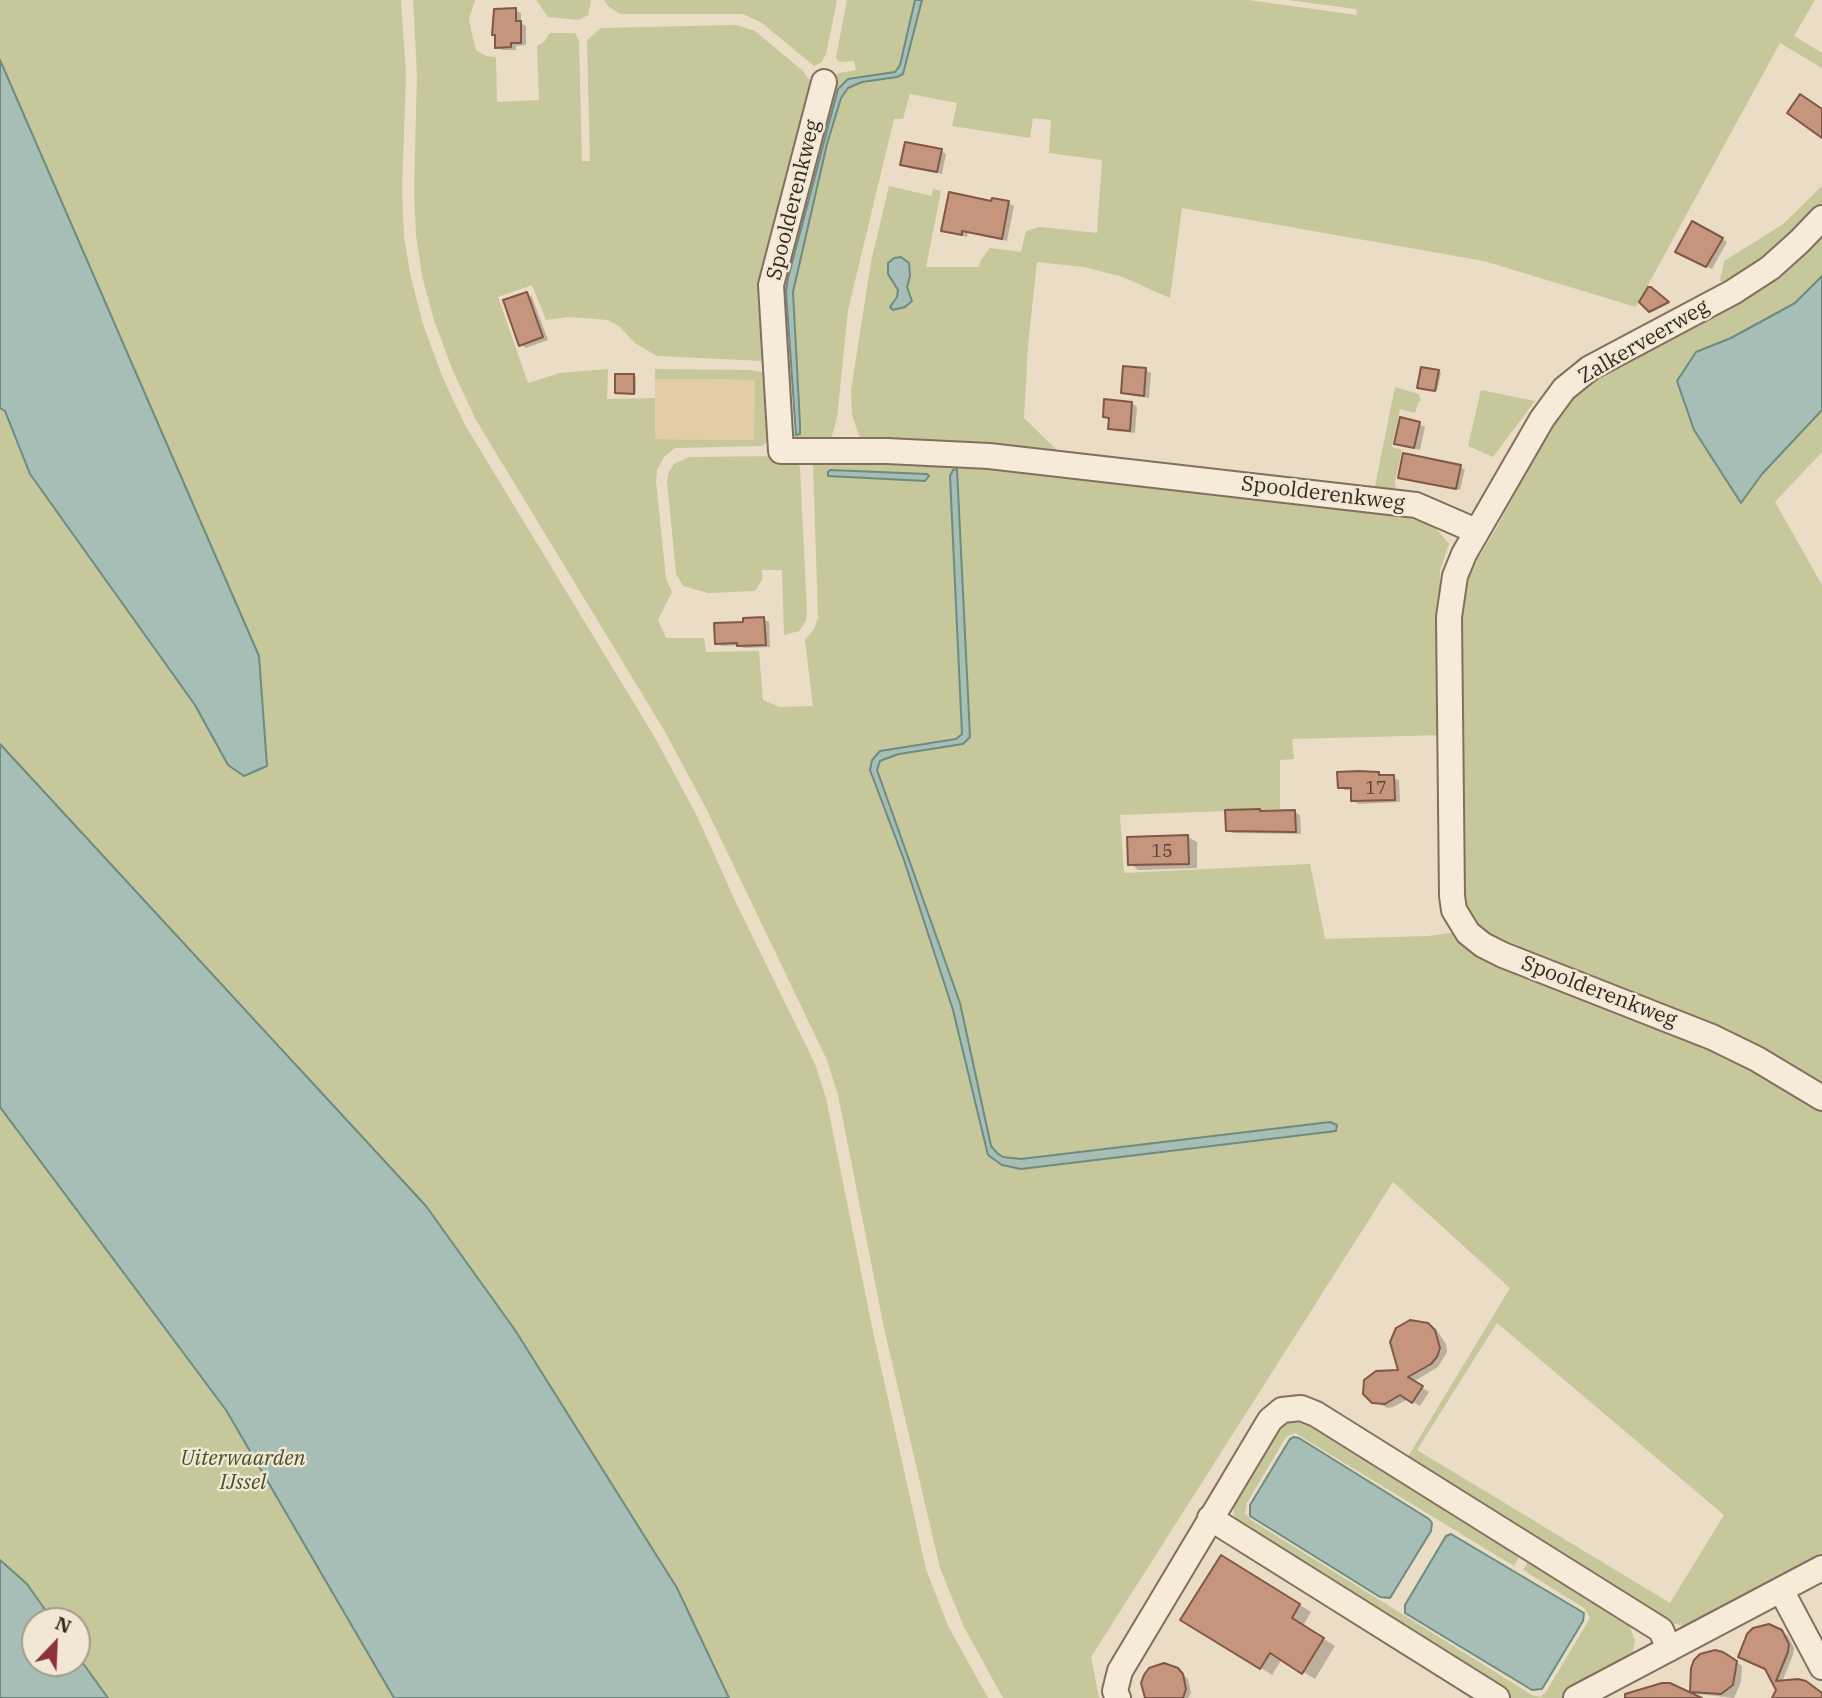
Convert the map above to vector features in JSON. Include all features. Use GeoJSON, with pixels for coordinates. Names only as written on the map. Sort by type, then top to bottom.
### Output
{"type":"FeatureCollection","features":[{"type":"Feature","properties":{"kind":"street","name":"Spoolderenkweg"},"geometry":{"type":"LineString","coordinates":[[824,82],[771,285],[781,451],[887,451],[989,456],[1086,467],[1416,505],[1476,531],[1455,576],[1448,617],[1452,896],[1460,921],[1468,933],[1493,950],[1712,1037],[1758,1059],[1822,1098]]}},
{"type":"Feature","properties":{"kind":"street","name":"Zalkerveerweg"},"geometry":{"type":"LineString","coordinates":[[1476,531],[1542,419],[1564,389],[1590,368],[1733,292],[1770,268],[1822,218]]}},
{"type":"Feature","properties":{"kind":"street"},"geometry":{"type":"LineString","coordinates":[[1118,1698],[1115,1691],[1120,1671],[1270,1420],[1282,1410],[1301,1408],[1316,1414],[1661,1630],[1669,1649]]}},
{"type":"Feature","properties":{"kind":"street"},"geometry":{"type":"LineString","coordinates":[[1210,1518],[1497,1698]]}},
{"type":"Feature","properties":{"kind":"street"},"geometry":{"type":"LineString","coordinates":[[1576,1698],[1822,1568]]}},
{"type":"Feature","properties":{"kind":"street"},"geometry":{"type":"LineString","coordinates":[[1782,1590],[1822,1667]]}},
{"type":"Feature","properties":{"kind":"green space","name":"Uiterwaarden IJssel"},"geometry":{"type":"Polygon","coordinates":[[[0,0],[401,0],[406,75],[402,191],[404,237],[423,324],[442,376],[465,425],[654,736],[697,816],[736,903],[815,1064],[826,1098],[873,1332],[926,1569],[948,1626],[988,1698],[107,1698],[91,1675],[91,1607],[41,1607],[0,1561],[0,967],[296,1063],[0,744],[0,408],[5,411],[31,474],[195,705],[228,765],[259,656],[0,60],[0,0]]]}},
{"type":"Feature","properties":{"kind":"green space"},"geometry":{"type":"Polygon","coordinates":[[[413,0],[475,0],[469,19],[472,35],[476,50],[486,56],[496,57],[497,102],[539,100],[537,46],[544,42],[550,33],[575,33],[579,41],[582,161],[590,161],[587,40],[601,28],[736,25],[755,31],[803,71],[810,81],[814,92],[764,361],[657,356],[635,343],[619,326],[608,320],[569,317],[546,320],[532,285],[498,297],[528,383],[560,373],[608,369],[607,399],[655,398],[655,439],[754,440],[754,380],[655,379],[655,369],[749,370],[763,372],[770,379],[768,441],[762,446],[675,448],[664,457],[657,470],[656,481],[666,579],[672,592],[658,620],[666,638],[704,638],[706,652],[759,651],[763,700],[779,707],[813,706],[805,640],[814,629],[818,618],[813,463],[824,456],[1149,480],[1374,509],[1433,525],[1449,544],[1440,570],[1440,704],[1443,735],[1292,739],[1294,759],[1280,760],[1280,809],[1120,815],[1124,873],[1310,864],[1325,939],[1428,936],[1458,932],[1731,1053],[1822,1103],[1822,1558],[1689,1627],[1675,1624],[1406,1460],[1510,1288],[1393,1182],[1091,1657],[1099,1698],[1003,1698],[964,1627],[940,1568],[884,1328],[838,1095],[827,1060],[707,810],[664,730],[476,420],[453,371],[434,320],[422,276],[416,235],[414,191],[417,75],[413,0]],[[957,469],[950,476],[962,735],[956,739],[880,751],[872,760],[870,770],[904,860],[953,1010],[988,1155],[1021,1169],[1336,1131],[1338,1128],[1330,1122],[1021,1159],[1003,1157],[991,1146],[960,1003],[877,770],[880,761],[899,754],[968,741],[970,737],[957,469]],[[1497,1323],[1417,1450],[1670,1603],[1724,1515],[1497,1323]]]}},
{"type":"Feature","properties":{"kind":"green space"},"geometry":{"type":"Polygon","coordinates":[[[536,0],[591,1],[588,15],[579,20],[548,17],[536,0]]]}},
{"type":"Feature","properties":{"kind":"green space"},"geometry":{"type":"Polygon","coordinates":[[[604,0],[837,0],[826,54],[822,62],[814,66],[762,23],[743,14],[620,14],[604,0]]]}},
{"type":"Feature","properties":{"kind":"green space"},"geometry":{"type":"Polygon","coordinates":[[[847,0],[915,0],[900,65],[895,72],[848,79],[838,89],[792,256],[786,291],[794,432],[798,435],[800,424],[793,292],[827,144],[841,98],[848,88],[862,82],[903,74],[922,0],[1248,0],[1357,15],[1356,9],[1288,0],[1815,0],[1794,36],[1822,53],[1822,68],[1780,43],[1636,307],[1484,261],[1182,208],[1170,298],[1123,277],[1084,267],[1037,262],[1024,418],[1061,454],[862,444],[852,415],[851,391],[871,262],[889,186],[932,196],[933,189],[941,191],[926,267],[979,267],[980,261],[990,248],[1021,252],[1026,231],[1040,227],[1097,233],[1102,160],[1049,153],[1051,120],[1033,118],[1030,138],[952,126],[957,103],[910,94],[903,119],[894,119],[848,310],[837,418],[829,446],[789,440],[777,294],[832,77],[856,70],[854,61],[838,61],[836,57],[847,0]]]}},
{"type":"Feature","properties":{"kind":"green space"},"geometry":{"type":"Polygon","coordinates":[[[1822,186],[1822,208],[1779,251],[1732,283],[1720,281],[1724,261],[1782,225],[1822,186]]]}},
{"type":"Feature","properties":{"kind":"green space"},"geometry":{"type":"Polygon","coordinates":[[[1822,231],[1822,276],[1795,303],[1731,338],[1696,352],[1741,502],[1762,474],[1822,410],[1822,452],[1775,502],[1822,585],[1822,1085],[1742,1038],[1492,939],[1476,926],[1461,898],[1458,631],[1470,572],[1564,402],[1596,375],[1658,347],[1776,276],[1822,231]]]}},
{"type":"Feature","properties":{"kind":"green space"},"geometry":{"type":"Polygon","coordinates":[[[1395,387],[1419,394],[1421,401],[1415,413],[1400,409],[1392,447],[1402,450],[1395,482],[1397,494],[1374,491],[1395,387]]]}},
{"type":"Feature","properties":{"kind":"green space"},"geometry":{"type":"Polygon","coordinates":[[[1481,390],[1535,401],[1493,457],[1468,446],[1481,390]]]}},
{"type":"Feature","properties":{"kind":"green space"},"geometry":{"type":"Polygon","coordinates":[[[788,456],[798,463],[800,468],[807,612],[806,621],[799,631],[784,635],[782,570],[762,570],[762,580],[755,591],[708,593],[683,586],[676,573],[667,481],[674,464],[689,457],[788,456]]]}},
{"type":"Feature","properties":{"kind":"green space"},"geometry":{"type":"Polygon","coordinates":[[[1294,1422],[1307,1424],[1520,1555],[1514,1566],[1295,1433],[1286,1437],[1247,1503],[1245,1513],[1251,1520],[1532,1695],[1540,1697],[1546,1692],[1590,1618],[1584,1608],[1523,1570],[1529,1560],[1629,1624],[1635,1641],[1632,1656],[1568,1698],[1511,1698],[1243,1531],[1234,1515],[1233,1501],[1281,1425],[1294,1422]]]}},
{"type":"Feature","properties":{"kind":"sand"},"geometry":{"type":"Polygon","coordinates":[[[655,379],[755,380],[754,440],[655,439],[655,379]]]}},
{"type":"Feature","properties":{"kind":"shaded area"},"geometry":{"type":"Polygon","coordinates":[[[915,0],[922,0],[903,74],[862,82],[848,88],[841,98],[827,144],[793,292],[800,424],[800,434],[796,435],[786,291],[838,89],[848,79],[895,72],[900,65],[915,0]]]}},
{"type":"Feature","properties":{"kind":"shaded area"},"geometry":{"type":"Polygon","coordinates":[[[0,60],[259,656],[267,766],[244,776],[228,765],[195,705],[30,474],[5,411],[0,408],[0,60]]]}},
{"type":"Feature","properties":{"kind":"shaded area"},"geometry":{"type":"Polygon","coordinates":[[[901,257],[909,263],[907,287],[912,301],[905,307],[893,310],[890,307],[898,290],[888,274],[888,263],[901,257]]]}},
{"type":"Feature","properties":{"kind":"shaded area"},"geometry":{"type":"Polygon","coordinates":[[[1822,276],[1822,410],[1762,474],[1741,503],[1694,430],[1677,381],[1696,352],[1731,338],[1795,303],[1822,276]]]}},
{"type":"Feature","properties":{"kind":"shaded area"},"geometry":{"type":"Polygon","coordinates":[[[957,469],[970,737],[963,744],[899,754],[880,761],[877,770],[960,1003],[991,1146],[1003,1157],[1021,1159],[1330,1122],[1337,1125],[1336,1131],[1021,1169],[1002,1165],[988,1155],[953,1010],[904,860],[870,770],[872,760],[880,751],[956,739],[962,734],[950,476],[953,470],[957,469]]]}},
{"type":"Feature","properties":{"kind":"shaded area"},"geometry":{"type":"Polygon","coordinates":[[[830,470],[929,476],[925,481],[828,476],[830,470]]]}},
{"type":"Feature","properties":{"kind":"shaded area"},"geometry":{"type":"Polygon","coordinates":[[[0,744],[426,1206],[515,1330],[677,1588],[729,1698],[394,1698],[226,1410],[0,1107],[0,744]]]}},
{"type":"Feature","properties":{"kind":"shaded area"},"geometry":{"type":"Polygon","coordinates":[[[1294,1437],[1432,1523],[1431,1531],[1390,1598],[1380,1597],[1250,1516],[1250,1505],[1290,1439],[1294,1437]]]}},
{"type":"Feature","properties":{"kind":"shaded area"},"geometry":{"type":"Polygon","coordinates":[[[1451,1534],[1584,1613],[1583,1621],[1542,1689],[1532,1690],[1405,1613],[1405,1605],[1446,1536],[1451,1534]]]}},
{"type":"Feature","properties":{"kind":"shaded area"},"geometry":{"type":"Polygon","coordinates":[[[0,1560],[27,1584],[43,1607],[21,1607],[21,1677],[91,1677],[91,1674],[108,1698],[0,1698],[0,1560]]]}},
{"type":"Feature","properties":{"kind":"building"},"geometry":{"type":"Polygon","coordinates":[[[516,8],[516,21],[521,21],[521,43],[495,48],[495,35],[492,35],[494,9],[516,8]]]}},
{"type":"Feature","properties":{"kind":"building"},"geometry":{"type":"Polygon","coordinates":[[[1800,94],[1822,109],[1822,138],[1787,113],[1800,94]]]}},
{"type":"Feature","properties":{"kind":"building"},"geometry":{"type":"Polygon","coordinates":[[[905,142],[942,149],[937,172],[900,165],[905,142]]]}},
{"type":"Feature","properties":{"kind":"building"},"geometry":{"type":"Polygon","coordinates":[[[949,192],[991,201],[992,198],[1009,201],[1002,239],[962,231],[962,235],[941,231],[949,192]]]}},
{"type":"Feature","properties":{"kind":"building"},"geometry":{"type":"Polygon","coordinates":[[[1692,221],[1723,238],[1706,267],[1675,252],[1692,221]]]}},
{"type":"Feature","properties":{"kind":"building"},"geometry":{"type":"Polygon","coordinates":[[[1648,287],[1669,302],[1649,312],[1639,302],[1648,287]]]}},
{"type":"Feature","properties":{"kind":"building"},"geometry":{"type":"Polygon","coordinates":[[[527,292],[543,337],[519,346],[503,300],[527,292]]]}},
{"type":"Feature","properties":{"kind":"building"},"geometry":{"type":"Polygon","coordinates":[[[1123,366],[1146,368],[1144,396],[1121,393],[1123,366]]]}},
{"type":"Feature","properties":{"kind":"building"},"geometry":{"type":"Polygon","coordinates":[[[1421,367],[1439,370],[1435,391],[1417,388],[1421,367]]]}},
{"type":"Feature","properties":{"kind":"building"},"geometry":{"type":"Polygon","coordinates":[[[615,374],[634,374],[634,394],[615,393],[615,374]]]}},
{"type":"Feature","properties":{"kind":"building"},"geometry":{"type":"Polygon","coordinates":[[[1104,399],[1132,402],[1130,431],[1108,429],[1109,418],[1103,417],[1104,399]]]}},
{"type":"Feature","properties":{"kind":"building"},"geometry":{"type":"Polygon","coordinates":[[[1400,417],[1420,422],[1414,448],[1394,444],[1400,417]]]}},
{"type":"Feature","properties":{"kind":"building"},"geometry":{"type":"Polygon","coordinates":[[[1403,453],[1461,465],[1456,489],[1398,478],[1403,453]]]}},
{"type":"Feature","properties":{"kind":"building"},"geometry":{"type":"Polygon","coordinates":[[[764,617],[766,645],[715,644],[714,623],[743,622],[743,618],[764,617]]]}},
{"type":"Feature","properties":{"kind":"building"},"geometry":{"type":"Polygon","coordinates":[[[1358,771],[1394,775],[1395,800],[1351,801],[1351,788],[1338,788],[1337,772],[1358,771]]]}},
{"type":"Feature","properties":{"kind":"building"},"geometry":{"type":"Polygon","coordinates":[[[1225,810],[1295,810],[1296,832],[1226,831],[1225,810]]]}},
{"type":"Feature","properties":{"kind":"building"},"geometry":{"type":"Polygon","coordinates":[[[1188,835],[1189,864],[1128,865],[1127,837],[1188,835]]]}},
{"type":"Feature","properties":{"kind":"building"},"geometry":{"type":"Polygon","coordinates":[[[1410,1320],[1428,1323],[1435,1330],[1440,1348],[1437,1357],[1431,1364],[1408,1377],[1423,1386],[1412,1403],[1400,1395],[1385,1404],[1372,1403],[1363,1394],[1364,1380],[1376,1371],[1398,1370],[1390,1342],[1396,1328],[1410,1320]]]}},
{"type":"Feature","properties":{"kind":"building"},"geometry":{"type":"Polygon","coordinates":[[[1221,1555],[1300,1604],[1292,1618],[1324,1638],[1302,1674],[1270,1653],[1260,1669],[1180,1620],[1221,1555]]]}},
{"type":"Feature","properties":{"kind":"building"},"geometry":{"type":"Polygon","coordinates":[[[1769,1624],[1782,1630],[1789,1644],[1776,1681],[1806,1681],[1822,1693],[1822,1698],[1772,1698],[1776,1690],[1765,1669],[1738,1657],[1747,1634],[1753,1628],[1769,1624]]]}},
{"type":"Feature","properties":{"kind":"building"},"geometry":{"type":"Polygon","coordinates":[[[1715,1650],[1737,1661],[1733,1685],[1721,1694],[1690,1692],[1694,1660],[1700,1654],[1715,1650]]]}},
{"type":"Feature","properties":{"kind":"building"},"geometry":{"type":"Polygon","coordinates":[[[1164,1663],[1178,1668],[1183,1674],[1186,1689],[1183,1698],[1145,1698],[1141,1683],[1144,1675],[1149,1668],[1164,1663]]]}},
{"type":"Feature","properties":{"kind":"building"},"geometry":{"type":"Polygon","coordinates":[[[1670,1683],[1702,1698],[1625,1698],[1625,1694],[1670,1683]]]}}]}
